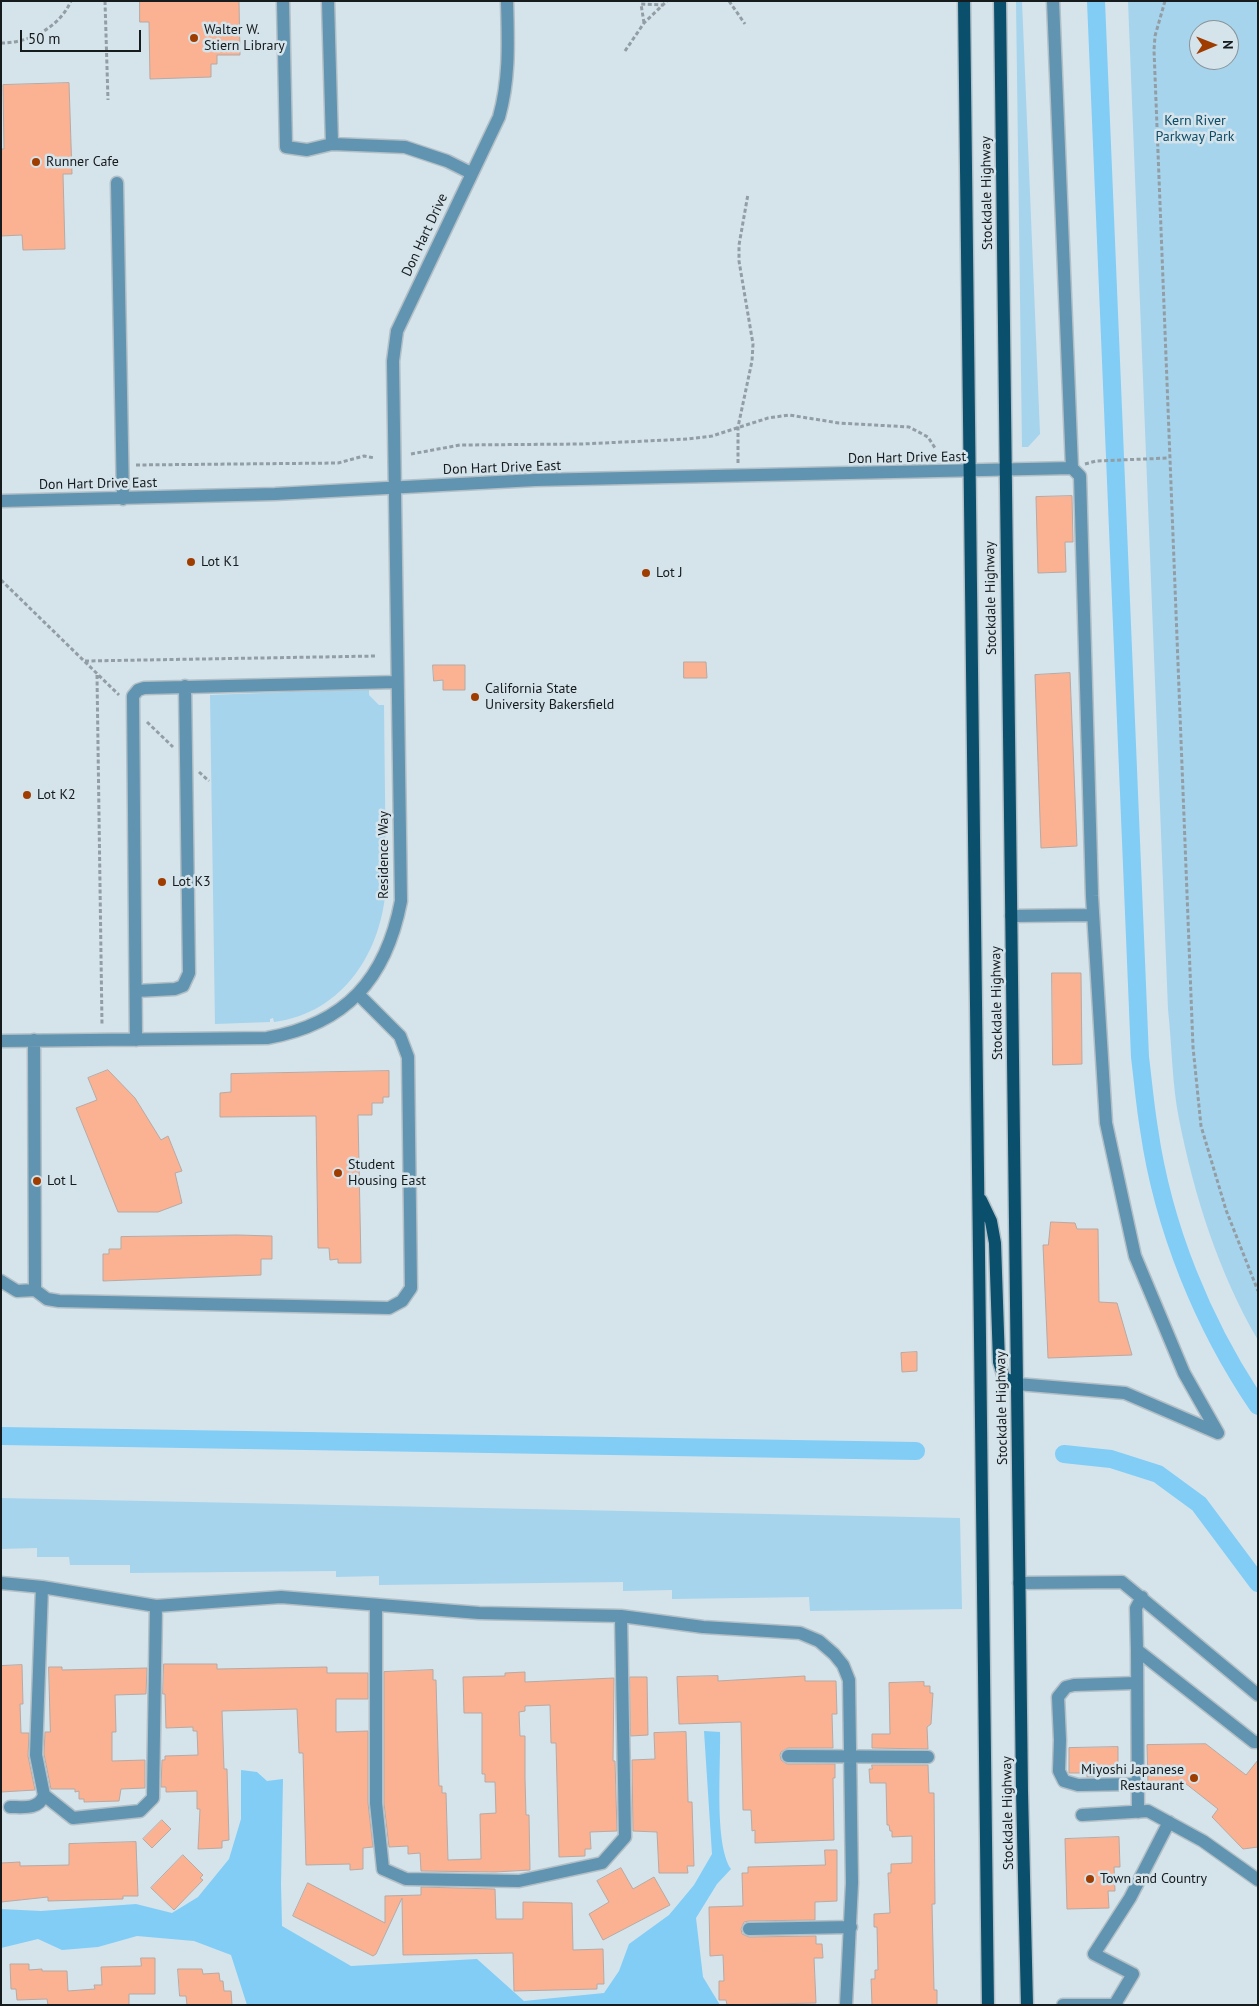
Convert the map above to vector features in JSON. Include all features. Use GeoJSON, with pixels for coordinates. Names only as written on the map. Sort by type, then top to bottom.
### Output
{"type":"FeatureCollection","features":[{"type":"Feature","properties":{"kind":"main road","name":"Stockdale Highway"},"geometry":{"type":"LineString","coordinates":[[964,1],[988,2005]]}},
{"type":"Feature","properties":{"kind":"main road","name":"Stockdale Highway"},"geometry":{"type":"LineString","coordinates":[[1000,1],[1019,1583],[1027,2005]]}},
{"type":"Feature","properties":{"kind":"main road"},"geometry":{"type":"LineString","coordinates":[[978,1196],[991,1221],[995,1243],[999,1362],[1004,1378],[1017,1384]]}},
{"type":"Feature","properties":{"kind":"street"},"geometry":{"type":"LineString","coordinates":[[283,1],[286,147],[307,150],[332,144],[405,147],[447,161],[471,173]]}},
{"type":"Feature","properties":{"kind":"street"},"geometry":{"type":"LineString","coordinates":[[328,1],[332,144]]}},
{"type":"Feature","properties":{"kind":"street","name":"Don Hart Drive"},"geometry":{"type":"LineString","coordinates":[[396,486],[393,361],[397,331],[499,117],[505,94],[508,68],[507,1]]}},
{"type":"Feature","properties":{"kind":"street"},"geometry":{"type":"LineString","coordinates":[[1017,1384],[1125,1393],[1218,1434],[1184,1372],[1134,1256],[1106,1123],[1093,914],[1080,476],[1072,468],[1053,1]]}},
{"type":"Feature","properties":{"kind":"street"},"geometry":{"type":"LineString","coordinates":[[117,183],[123,499]]}},
{"type":"Feature","properties":{"kind":"street","name":"Don Hart Drive East"},"geometry":{"type":"LineString","coordinates":[[1,501],[275,494],[535,480],[1072,468]]}},
{"type":"Feature","properties":{"kind":"street","name":"Residence Way"},"geometry":{"type":"LineString","coordinates":[[1,1040],[267,1038],[294,1033],[338,1012],[358,994],[379,966],[391,941],[401,901],[396,486]]}},
{"type":"Feature","properties":{"kind":"street"},"geometry":{"type":"LineString","coordinates":[[136,1040],[133,696],[138,690],[185,686],[397,682]]}},
{"type":"Feature","properties":{"kind":"street"},"geometry":{"type":"LineString","coordinates":[[136,991],[176,989],[183,986],[189,973],[188,761],[185,686]]}},
{"type":"Feature","properties":{"kind":"street"},"geometry":{"type":"LineString","coordinates":[[1011,916],[1093,914]]}},
{"type":"Feature","properties":{"kind":"street"},"geometry":{"type":"LineString","coordinates":[[1,1282],[17,1290],[35,1290],[47,1299],[59,1301],[389,1308],[402,1301],[411,1288],[408,1057],[400,1036],[358,994]]}},
{"type":"Feature","properties":{"kind":"street"},"geometry":{"type":"LineString","coordinates":[[34,1040],[35,1290]]}},
{"type":"Feature","properties":{"kind":"street"},"geometry":{"type":"LineString","coordinates":[[1019,1583],[1122,1582],[1258,1695]]}},
{"type":"Feature","properties":{"kind":"street"},"geometry":{"type":"LineString","coordinates":[[1,1583],[42,1587],[156,1606],[281,1597],[479,1613],[621,1616],[703,1627],[800,1633],[819,1641],[843,1664],[849,1680],[851,1927],[846,2005]]}},
{"type":"Feature","properties":{"kind":"street"},"geometry":{"type":"LineString","coordinates":[[10,1807],[35,1806],[42,1800],[44,1795],[36,1755],[42,1587]]}},
{"type":"Feature","properties":{"kind":"street"},"geometry":{"type":"LineString","coordinates":[[1138,1812],[1136,1608],[1142,1597]]}},
{"type":"Feature","properties":{"kind":"street"},"geometry":{"type":"LineString","coordinates":[[376,1605],[376,1803],[378,1835],[382,1869],[406,1879],[519,1881],[602,1862],[625,1837],[621,1616]]}},
{"type":"Feature","properties":{"kind":"street"},"geometry":{"type":"LineString","coordinates":[[44,1795],[73,1818],[140,1811],[153,1798],[156,1606]]}},
{"type":"Feature","properties":{"kind":"street"},"geometry":{"type":"LineString","coordinates":[[1137,1650],[1254,1742],[1258,1742]]}},
{"type":"Feature","properties":{"kind":"street"},"geometry":{"type":"LineString","coordinates":[[1137,1683],[1074,1685],[1066,1688],[1058,1698],[1059,1771],[1064,1781],[1078,1785],[1137,1784]]}},
{"type":"Feature","properties":{"kind":"street"},"geometry":{"type":"LineString","coordinates":[[788,1756],[928,1757]]}},
{"type":"Feature","properties":{"kind":"street"},"geometry":{"type":"LineString","coordinates":[[1082,1815],[1148,1811],[1203,1841],[1258,1880]]}},
{"type":"Feature","properties":{"kind":"street"},"geometry":{"type":"LineString","coordinates":[[1063,2005],[1116,2004],[1133,1974],[1094,1954],[1130,1898],[1169,1822]]}},
{"type":"Feature","properties":{"kind":"street"},"geometry":{"type":"LineString","coordinates":[[749,1929],[851,1927]]}},
{"type":"Feature","properties":{"kind":"path"},"geometry":{"type":"LineString","coordinates":[[1,43],[23,40],[49,28],[62,16],[71,1]]}},
{"type":"Feature","properties":{"kind":"path"},"geometry":{"type":"LineString","coordinates":[[105,1],[108,100]]}},
{"type":"Feature","properties":{"kind":"path"},"geometry":{"type":"LineString","coordinates":[[625,50],[644,23],[667,1]]}},
{"type":"Feature","properties":{"kind":"path"},"geometry":{"type":"LineString","coordinates":[[729,1],[745,24]]}},
{"type":"Feature","properties":{"kind":"path"},"geometry":{"type":"LineString","coordinates":[[1165,1],[1155,36],[1154,50],[1193,1048],[1201,1126],[1226,1210],[1258,1291]]}},
{"type":"Feature","properties":{"kind":"path"},"geometry":{"type":"LineString","coordinates":[[644,23],[640,3],[664,5]]}},
{"type":"Feature","properties":{"kind":"path"},"geometry":{"type":"LineString","coordinates":[[737,476],[738,427],[752,361],[753,344],[739,261],[739,245],[748,194]]}},
{"type":"Feature","properties":{"kind":"path"},"geometry":{"type":"LineString","coordinates":[[411,454],[460,445],[582,444],[679,440],[712,436],[738,427],[789,414],[840,423],[900,425],[917,430],[928,437],[935,448]]}},
{"type":"Feature","properties":{"kind":"path"},"geometry":{"type":"LineString","coordinates":[[123,465],[338,463],[364,456],[374,458]]}},
{"type":"Feature","properties":{"kind":"path"},"geometry":{"type":"LineString","coordinates":[[1096,461],[1169,458]]}},
{"type":"Feature","properties":{"kind":"path"},"geometry":{"type":"LineString","coordinates":[[1,580],[208,781]]}},
{"type":"Feature","properties":{"kind":"path"},"geometry":{"type":"LineString","coordinates":[[85,662],[378,656]]}},
{"type":"Feature","properties":{"kind":"path"},"geometry":{"type":"LineString","coordinates":[[97,675],[102,1024]]}},
{"type":"Feature","properties":{"kind":"green space"},"geometry":{"type":"Polygon","coordinates":[[[1016,1],[1022,1],[1040,434],[1028,447],[1022,447],[1016,1]]]}},
{"type":"Feature","properties":{"kind":"green space","name":"Kern River Parkway Park"},"geometry":{"type":"Polygon","coordinates":[[[1128,1],[1258,1],[1258,1340],[1231,1288],[1200,1205],[1185,1148],[1173,1079],[1168,1009],[1128,1]]]}},
{"type":"Feature","properties":{"kind":"green space"},"geometry":{"type":"Polygon","coordinates":[[[369,689],[369,695],[379,705],[384,705],[386,884],[383,909],[377,932],[368,954],[355,974],[339,992],[321,1006],[299,1016],[274,1022],[273,1018],[270,1019],[270,1022],[215,1024],[210,695],[369,689]]]}},
{"type":"Feature","properties":{"kind":"green space"},"geometry":{"type":"Polygon","coordinates":[[[1,1498],[960,1518],[962,1609],[810,1611],[809,1597],[672,1599],[672,1590],[623,1591],[623,1582],[379,1585],[379,1576],[336,1577],[336,1571],[130,1573],[130,1565],[70,1565],[69,1557],[37,1557],[37,1548],[1,1549],[1,1498]]]}},
{"type":"Feature","properties":{"kind":"shaded area"},"geometry":{"type":"Polygon","coordinates":[[[704,1731],[720,1732],[720,1823],[722,1842],[731,1869],[717,1884],[696,1918],[703,1977],[720,2005],[247,2005],[231,1955],[194,1941],[137,1936],[98,1947],[62,1950],[38,1939],[1,1948],[1,1909],[41,1911],[136,1904],[172,1913],[198,1897],[229,1859],[241,1819],[241,1770],[257,1772],[267,1781],[283,1779],[282,1926],[351,1966],[477,1959],[524,2001],[604,1993],[619,1971],[629,1944],[669,1915],[694,1885],[712,1854],[704,1731]]]}},
{"type":"Feature","properties":{"kind":"building","name":"Walter W. Stiern Library"},"geometry":{"type":"Polygon","coordinates":[[[140,1],[239,1],[240,55],[217,55],[217,64],[211,64],[211,77],[150,79],[149,22],[140,22],[140,1]]]}},
{"type":"Feature","properties":{"kind":"building","name":"Runner Cafe"},"geometry":{"type":"Polygon","coordinates":[[[69,83],[72,174],[63,174],[65,249],[23,250],[22,235],[1,236],[1,149],[4,149],[3,85],[69,83]]]}},
{"type":"Feature","properties":{"kind":"building"},"geometry":{"type":"Polygon","coordinates":[[[1072,496],[1073,542],[1065,542],[1066,572],[1038,573],[1036,497],[1072,496]]]}},
{"type":"Feature","properties":{"kind":"building"},"geometry":{"type":"Polygon","coordinates":[[[684,662],[706,662],[707,678],[684,678],[684,662]]]}},
{"type":"Feature","properties":{"kind":"building"},"geometry":{"type":"Polygon","coordinates":[[[433,665],[465,665],[465,690],[443,690],[443,680],[434,681],[433,665]]]}},
{"type":"Feature","properties":{"kind":"building"},"geometry":{"type":"Polygon","coordinates":[[[1070,673],[1077,846],[1041,848],[1035,675],[1070,673]]]}},
{"type":"Feature","properties":{"kind":"building"},"geometry":{"type":"Polygon","coordinates":[[[1052,973],[1081,973],[1082,1064],[1053,1065],[1052,973]]]}},
{"type":"Feature","properties":{"kind":"building"},"geometry":{"type":"Polygon","coordinates":[[[108,1070],[135,1098],[161,1140],[168,1136],[182,1171],[175,1173],[182,1203],[158,1212],[118,1212],[76,1108],[97,1100],[88,1078],[108,1070]]]}},
{"type":"Feature","properties":{"kind":"building","name":"Student Housing East"},"geometry":{"type":"Polygon","coordinates":[[[389,1071],[389,1097],[383,1097],[383,1103],[372,1103],[372,1115],[358,1115],[361,1263],[338,1263],[338,1259],[330,1260],[329,1248],[318,1248],[316,1116],[220,1117],[220,1093],[231,1092],[231,1074],[389,1071]]]}},
{"type":"Feature","properties":{"kind":"building"},"geometry":{"type":"Polygon","coordinates":[[[1051,1222],[1075,1223],[1077,1229],[1098,1229],[1099,1302],[1117,1303],[1132,1355],[1048,1358],[1043,1245],[1048,1245],[1051,1222]]]}},
{"type":"Feature","properties":{"kind":"building"},"geometry":{"type":"Polygon","coordinates":[[[272,1236],[272,1259],[261,1259],[261,1275],[103,1281],[103,1254],[109,1254],[109,1249],[121,1249],[121,1237],[272,1236]]]}},
{"type":"Feature","properties":{"kind":"building"},"geometry":{"type":"Polygon","coordinates":[[[917,1352],[917,1371],[902,1372],[901,1353],[917,1352]]]}},
{"type":"Feature","properties":{"kind":"building"},"geometry":{"type":"Polygon","coordinates":[[[164,1664],[217,1664],[217,1669],[327,1667],[327,1673],[368,1673],[368,1699],[336,1699],[336,1732],[368,1731],[368,1803],[373,1847],[363,1848],[363,1869],[350,1870],[350,1864],[306,1865],[303,1753],[299,1753],[297,1709],[222,1711],[224,1769],[227,1769],[229,1840],[222,1841],[222,1848],[198,1849],[200,1809],[197,1809],[197,1791],[166,1792],[166,1787],[161,1787],[162,1760],[165,1760],[165,1756],[198,1755],[197,1731],[193,1731],[193,1727],[166,1728],[165,1694],[163,1694],[164,1664]]]}},
{"type":"Feature","properties":{"kind":"building"},"geometry":{"type":"Polygon","coordinates":[[[22,1665],[23,1704],[20,1704],[21,1733],[29,1733],[28,1756],[35,1790],[1,1792],[1,1666],[22,1665]]]}},
{"type":"Feature","properties":{"kind":"building"},"geometry":{"type":"Polygon","coordinates":[[[49,1667],[62,1667],[62,1670],[147,1668],[146,1694],[115,1695],[116,1732],[112,1732],[112,1761],[145,1760],[145,1788],[121,1789],[119,1801],[84,1802],[84,1799],[79,1799],[79,1791],[75,1792],[75,1789],[51,1789],[44,1754],[45,1732],[50,1732],[49,1667]]]}},
{"type":"Feature","properties":{"kind":"building"},"geometry":{"type":"Polygon","coordinates":[[[433,1670],[433,1680],[436,1680],[439,1786],[442,1786],[442,1793],[446,1793],[448,1860],[481,1859],[480,1814],[496,1813],[495,1782],[485,1782],[485,1774],[482,1774],[482,1713],[464,1713],[463,1677],[505,1676],[505,1673],[525,1672],[525,1682],[614,1678],[613,1761],[615,1761],[617,1831],[590,1832],[591,1849],[585,1849],[585,1856],[559,1857],[556,1743],[551,1743],[550,1705],[525,1706],[525,1711],[519,1712],[520,1736],[525,1736],[526,1815],[529,1815],[530,1870],[495,1872],[421,1871],[420,1853],[408,1854],[408,1846],[389,1847],[384,1803],[384,1672],[433,1670]]]}},
{"type":"Feature","properties":{"kind":"building"},"geometry":{"type":"Polygon","coordinates":[[[718,1676],[718,1681],[805,1676],[805,1681],[836,1681],[837,1714],[832,1714],[833,1748],[788,1748],[781,1752],[780,1755],[781,1760],[787,1764],[835,1764],[835,1778],[833,1778],[834,1840],[755,1843],[755,1830],[752,1831],[751,1810],[743,1810],[741,1722],[679,1724],[677,1677],[718,1676]]]}},
{"type":"Feature","properties":{"kind":"building"},"geometry":{"type":"Polygon","coordinates":[[[630,1677],[647,1677],[648,1735],[631,1736],[630,1677]]]}},
{"type":"Feature","properties":{"kind":"building"},"geometry":{"type":"Polygon","coordinates":[[[924,1682],[924,1686],[930,1686],[930,1693],[933,1693],[931,1724],[927,1727],[928,1749],[872,1748],[872,1734],[890,1734],[889,1683],[924,1682]]]}},
{"type":"Feature","properties":{"kind":"building"},"geometry":{"type":"Polygon","coordinates":[[[686,1732],[688,1802],[692,1802],[694,1866],[687,1866],[688,1873],[659,1873],[657,1832],[633,1831],[632,1760],[655,1759],[654,1733],[686,1732]]]}},
{"type":"Feature","properties":{"kind":"building","name":"Miyoshi Japanese Restaurant"},"geometry":{"type":"Polygon","coordinates":[[[1206,1744],[1246,1775],[1258,1760],[1258,1847],[1243,1849],[1212,1817],[1218,1809],[1185,1783],[1148,1784],[1147,1745],[1206,1744]]]}},
{"type":"Feature","properties":{"kind":"building"},"geometry":{"type":"Polygon","coordinates":[[[1118,1747],[1118,1773],[1087,1777],[1087,1773],[1069,1773],[1069,1748],[1118,1747]]]}},
{"type":"Feature","properties":{"kind":"building"},"geometry":{"type":"Polygon","coordinates":[[[872,1765],[928,1765],[929,1793],[934,1793],[935,1904],[932,1904],[934,1990],[937,1990],[937,2005],[872,2005],[871,1979],[875,1979],[875,1970],[878,1970],[877,1927],[874,1927],[874,1914],[890,1913],[888,1873],[891,1873],[891,1864],[912,1863],[912,1836],[892,1837],[892,1831],[890,1831],[889,1825],[887,1825],[886,1783],[870,1783],[869,1769],[872,1769],[872,1765]]]}},
{"type":"Feature","properties":{"kind":"building"},"geometry":{"type":"Polygon","coordinates":[[[162,1820],[171,1829],[152,1848],[143,1839],[162,1820]]]}},
{"type":"Feature","properties":{"kind":"building","name":"Town and Country"},"geometry":{"type":"Polygon","coordinates":[[[1119,1837],[1120,1867],[1114,1867],[1115,1891],[1108,1891],[1109,1908],[1067,1909],[1065,1839],[1119,1837]]]}},
{"type":"Feature","properties":{"kind":"building"},"geometry":{"type":"Polygon","coordinates":[[[136,1842],[138,1896],[123,1896],[123,1899],[48,1901],[48,1897],[1,1902],[1,1863],[20,1862],[20,1866],[69,1865],[69,1844],[136,1842]]]}},
{"type":"Feature","properties":{"kind":"building"},"geometry":{"type":"Polygon","coordinates":[[[825,1850],[837,1850],[837,1901],[815,1902],[815,1920],[749,1921],[744,1922],[741,1929],[742,1934],[749,1937],[816,1936],[816,1944],[822,1944],[823,1958],[814,1958],[816,2003],[727,2005],[726,2000],[719,2000],[719,1981],[724,1981],[723,1955],[710,1956],[709,1907],[743,1906],[742,1873],[748,1873],[748,1867],[825,1865],[825,1850]]]}},
{"type":"Feature","properties":{"kind":"building"},"geometry":{"type":"Polygon","coordinates":[[[183,1855],[203,1875],[200,1878],[203,1880],[174,1910],[151,1888],[183,1855]]]}},
{"type":"Feature","properties":{"kind":"building"},"geometry":{"type":"Polygon","coordinates":[[[621,1868],[633,1889],[654,1877],[670,1905],[603,1940],[589,1914],[609,1902],[597,1881],[621,1868]]]}},
{"type":"Feature","properties":{"kind":"building"},"geometry":{"type":"Polygon","coordinates":[[[308,1883],[385,1923],[385,1896],[421,1895],[421,1887],[495,1889],[496,1919],[523,1919],[523,1902],[572,1903],[573,1950],[603,1949],[604,1984],[597,1984],[597,1989],[514,1991],[513,1953],[403,1955],[402,1898],[376,1954],[373,1956],[293,1916],[308,1883]]]}},
{"type":"Feature","properties":{"kind":"building"},"geometry":{"type":"Polygon","coordinates":[[[141,1958],[155,1958],[155,1994],[129,1994],[129,2005],[48,2005],[47,1999],[17,2000],[16,1989],[11,1989],[10,1964],[29,1964],[29,1970],[67,1971],[68,1991],[95,1989],[94,1985],[102,1985],[101,1967],[141,1966],[141,1958]]]}},
{"type":"Feature","properties":{"kind":"building"},"geometry":{"type":"Polygon","coordinates":[[[178,1969],[202,1969],[203,1974],[219,1973],[220,1981],[223,1981],[224,1991],[231,1991],[232,2005],[187,2005],[186,1996],[180,1996],[178,1969]]]}},
{"type":"Feature","properties":{"kind":"waterway"},"geometry":{"type":"LineString","coordinates":[[1096,1],[1140,1057],[1144,1093],[1155,1166],[1164,1202],[1188,1274],[1220,1342],[1258,1406]]}},
{"type":"Feature","properties":{"kind":"waterway"},"geometry":{"type":"LineString","coordinates":[[1,1436],[916,1451]]}},
{"type":"Feature","properties":{"kind":"waterway"},"geometry":{"type":"LineString","coordinates":[[1064,1454],[1111,1459],[1158,1474],[1199,1504],[1258,1583]]}},
{"type":"Feature","properties":{"kind":"place","name":"Walter W. Stiern Library"},"geometry":{"type":"Point","coordinates":[194,38]}},
{"type":"Feature","properties":{"kind":"place","name":"Runner Cafe"},"geometry":{"type":"Point","coordinates":[36,162]}},
{"type":"Feature","properties":{"kind":"place","name":"Lot K1"},"geometry":{"type":"Point","coordinates":[191,562]}},
{"type":"Feature","properties":{"kind":"place","name":"Lot J"},"geometry":{"type":"Point","coordinates":[646,573]}},
{"type":"Feature","properties":{"kind":"place","name":"California State University Bakersfield"},"geometry":{"type":"Point","coordinates":[475,697]}},
{"type":"Feature","properties":{"kind":"place","name":"Lot K2"},"geometry":{"type":"Point","coordinates":[27,795]}},
{"type":"Feature","properties":{"kind":"place","name":"Lot K3"},"geometry":{"type":"Point","coordinates":[162,882]}},
{"type":"Feature","properties":{"kind":"place","name":"Student Housing East"},"geometry":{"type":"Point","coordinates":[338,1173]}},
{"type":"Feature","properties":{"kind":"place","name":"Lot L"},"geometry":{"type":"Point","coordinates":[37,1181]}},
{"type":"Feature","properties":{"kind":"place","name":"Miyoshi Japanese Restaurant"},"geometry":{"type":"Point","coordinates":[1194,1778]}},
{"type":"Feature","properties":{"kind":"place","name":"Town and Country"},"geometry":{"type":"Point","coordinates":[1090,1879]}}]}
